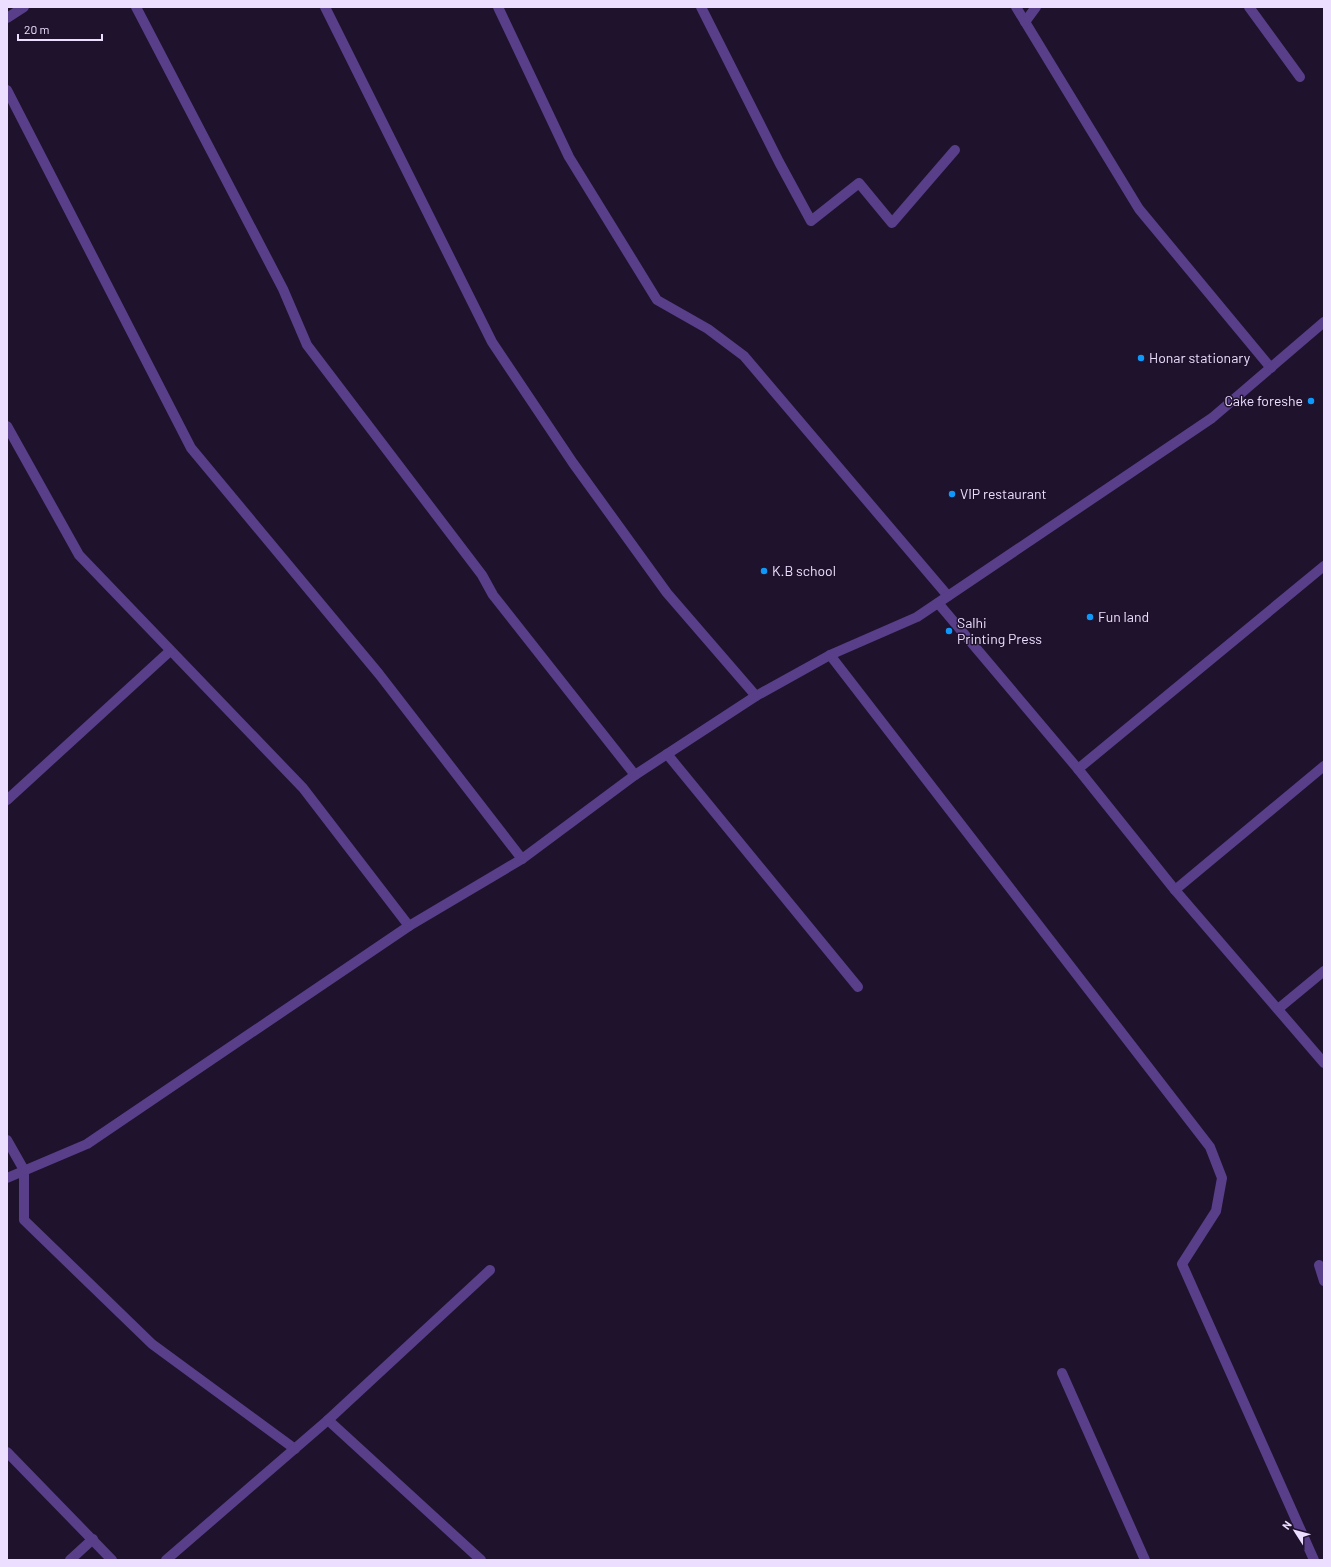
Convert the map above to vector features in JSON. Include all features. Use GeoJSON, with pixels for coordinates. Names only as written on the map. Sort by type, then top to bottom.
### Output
{"type":"FeatureCollection","features":[{"type":"Feature","properties":{"kind":"street"},"geometry":{"type":"LineString","coordinates":[[7,18],[24,7]]}},
{"type":"Feature","properties":{"kind":"street"},"geometry":{"type":"LineString","coordinates":[[136,7],[282,289],[307,345],[482,575],[493,595],[635,775]]}},
{"type":"Feature","properties":{"kind":"street"},"geometry":{"type":"LineString","coordinates":[[325,7],[492,342],[573,463],[667,593],[756,696]]}},
{"type":"Feature","properties":{"kind":"street"},"geometry":{"type":"LineString","coordinates":[[498,7],[569,157],[656,300],[708,329],[744,356],[948,596]]}},
{"type":"Feature","properties":{"kind":"street"},"geometry":{"type":"LineString","coordinates":[[702,7],[779,162],[811,221],[859,183],[892,223],[955,150]]}},
{"type":"Feature","properties":{"kind":"street"},"geometry":{"type":"LineString","coordinates":[[1016,7],[1139,209],[1271,368]]}},
{"type":"Feature","properties":{"kind":"street"},"geometry":{"type":"LineString","coordinates":[[1024,22],[1036,7]]}},
{"type":"Feature","properties":{"kind":"street"},"geometry":{"type":"LineString","coordinates":[[1249,7],[1300,77]]}},
{"type":"Feature","properties":{"kind":"street"},"geometry":{"type":"LineString","coordinates":[[7,90],[191,448],[379,674],[522,858]]}},
{"type":"Feature","properties":{"kind":"street"},"geometry":{"type":"LineString","coordinates":[[7,1178],[87,1144],[409,926],[522,858],[635,775],[756,696],[830,655],[917,617],[1212,418],[1324,322]]}},
{"type":"Feature","properties":{"kind":"street"},"geometry":{"type":"LineString","coordinates":[[7,426],[79,555],[303,788],[409,926]]}},
{"type":"Feature","properties":{"kind":"street"},"geometry":{"type":"LineString","coordinates":[[1078,769],[1324,566]]}},
{"type":"Feature","properties":{"kind":"street"},"geometry":{"type":"LineString","coordinates":[[938,603],[1078,769],[1175,890],[1324,1063]]}},
{"type":"Feature","properties":{"kind":"street"},"geometry":{"type":"LineString","coordinates":[[7,800],[170,651]]}},
{"type":"Feature","properties":{"kind":"street"},"geometry":{"type":"LineString","coordinates":[[830,655],[1210,1147],[1222,1178],[1216,1211],[1182,1264],[1314,1560]]}},
{"type":"Feature","properties":{"kind":"street"},"geometry":{"type":"LineString","coordinates":[[667,754],[858,987]]}},
{"type":"Feature","properties":{"kind":"street"},"geometry":{"type":"LineString","coordinates":[[1175,890],[1324,766]]}},
{"type":"Feature","properties":{"kind":"street"},"geometry":{"type":"LineString","coordinates":[[1278,1009],[1324,971]]}},
{"type":"Feature","properties":{"kind":"street"},"geometry":{"type":"LineString","coordinates":[[7,1140],[24,1170],[24,1220],[152,1344],[295,1449]]}},
{"type":"Feature","properties":{"kind":"street"},"geometry":{"type":"LineString","coordinates":[[1319,1265],[1324,1281]]}},
{"type":"Feature","properties":{"kind":"street"},"geometry":{"type":"LineString","coordinates":[[166,1560],[328,1420],[490,1270]]}},
{"type":"Feature","properties":{"kind":"street"},"geometry":{"type":"LineString","coordinates":[[1062,1373],[1145,1560]]}},
{"type":"Feature","properties":{"kind":"street"},"geometry":{"type":"LineString","coordinates":[[328,1420],[481,1560]]}},
{"type":"Feature","properties":{"kind":"street"},"geometry":{"type":"LineString","coordinates":[[7,1452],[112,1560]]}},
{"type":"Feature","properties":{"kind":"street"},"geometry":{"type":"LineString","coordinates":[[70,1560],[93,1539]]}},
{"type":"Feature","properties":{"kind":"place","name":"Honar stationary"},"geometry":{"type":"Point","coordinates":[1141,358]}},
{"type":"Feature","properties":{"kind":"place","name":"Cake foreshe"},"geometry":{"type":"Point","coordinates":[1311,401]}},
{"type":"Feature","properties":{"kind":"place","name":"VIP restaurant"},"geometry":{"type":"Point","coordinates":[952,494]}},
{"type":"Feature","properties":{"kind":"place","name":"K.B school"},"geometry":{"type":"Point","coordinates":[764,571]}},
{"type":"Feature","properties":{"kind":"place","name":"Fun land"},"geometry":{"type":"Point","coordinates":[1090,617]}},
{"type":"Feature","properties":{"kind":"place","name":"Salhi Printing Press"},"geometry":{"type":"Point","coordinates":[949,631]}}]}
